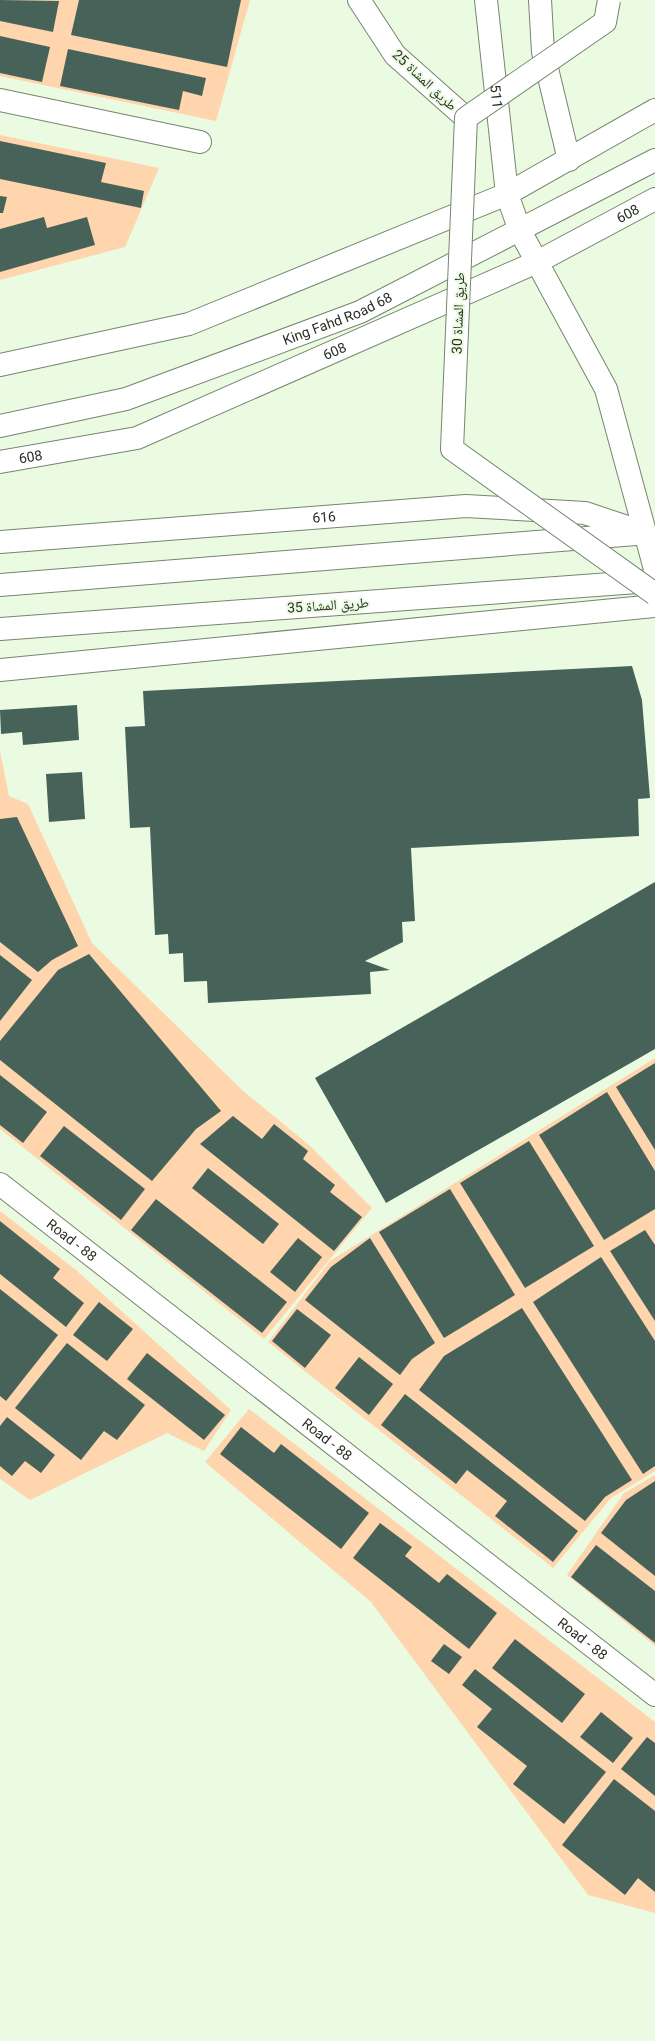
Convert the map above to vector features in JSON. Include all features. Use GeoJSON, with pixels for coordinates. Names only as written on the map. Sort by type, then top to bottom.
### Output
{"type":"FeatureCollection","features":[{"type":"Feature","properties":{"kind":"main road","name":"طريق المشاة 25"},"geometry":{"type":"LineString","coordinates":[[359,0],[395,55],[466,118]]}},
{"type":"Feature","properties":{"kind":"main road","name":"511"},"geometry":{"type":"LineString","coordinates":[[486,0],[507,194],[520,230],[606,389],[650,535],[655,569]]}},
{"type":"Feature","properties":{"kind":"main road"},"geometry":{"type":"LineString","coordinates":[[540,0],[543,52],[569,160]]}},
{"type":"Feature","properties":{"kind":"main road"},"geometry":{"type":"LineString","coordinates":[[466,118],[605,22],[609,0]]}},
{"type":"Feature","properties":{"kind":"main road"},"geometry":{"type":"LineString","coordinates":[[0,100],[200,142]]}},
{"type":"Feature","properties":{"kind":"main road"},"geometry":{"type":"LineString","coordinates":[[0,365],[189,324],[507,194],[655,110]]}},
{"type":"Feature","properties":{"kind":"main road","name":"طريق المشاة 30"},"geometry":{"type":"LineString","coordinates":[[466,118],[452,449],[655,594]]}},
{"type":"Feature","properties":{"kind":"main road","name":"King Fahd Road 68"},"geometry":{"type":"LineString","coordinates":[[0,426],[126,399],[360,312],[655,160]]}},
{"type":"Feature","properties":{"kind":"main road","name":"608"},"geometry":{"type":"LineString","coordinates":[[0,462],[137,438],[537,262],[655,199]]}},
{"type":"Feature","properties":{"kind":"main road","name":"616"},"geometry":{"type":"LineString","coordinates":[[0,542],[466,506],[585,513],[650,535]]}},
{"type":"Feature","properties":{"kind":"main road"},"geometry":{"type":"LineString","coordinates":[[0,585],[650,535]]}},
{"type":"Feature","properties":{"kind":"main road","name":"طريق المشاة 35"},"geometry":{"type":"LineString","coordinates":[[0,629],[655,581]]}},
{"type":"Feature","properties":{"kind":"main road"},"geometry":{"type":"LineString","coordinates":[[0,670],[655,606]]}},
{"type":"Feature","properties":{"kind":"main road","name":"Road - 88"},"geometry":{"type":"LineString","coordinates":[[0,1184],[655,1695]]}},
{"type":"Feature","properties":{"kind":"shaded area"},"geometry":{"type":"Polygon","coordinates":[[[0,0],[250,0],[216,121],[0,76],[0,0]]]}},
{"type":"Feature","properties":{"kind":"shaded area"},"geometry":{"type":"Polygon","coordinates":[[[0,135],[159,168],[125,247],[0,280],[0,135]]]}},
{"type":"Feature","properties":{"kind":"shaded area"},"geometry":{"type":"Polygon","coordinates":[[[0,751],[9,796],[28,804],[92,943],[242,1090],[309,1145],[372,1208],[264,1339],[0,1129],[0,751]]]}},
{"type":"Feature","properties":{"kind":"shaded area"},"geometry":{"type":"Polygon","coordinates":[[[655,1058],[655,1471],[611,1498],[553,1568],[268,1342],[330,1261],[655,1058]]]}},
{"type":"Feature","properties":{"kind":"shaded area"},"geometry":{"type":"Polygon","coordinates":[[[0,1211],[76,1270],[231,1410],[204,1451],[167,1433],[30,1500],[0,1479],[0,1211]]]}},
{"type":"Feature","properties":{"kind":"shaded area"},"geometry":{"type":"Polygon","coordinates":[[[249,1409],[655,1722],[655,1913],[588,1895],[371,1602],[205,1462],[249,1409]]]}},
{"type":"Feature","properties":{"kind":"shaded area"},"geometry":{"type":"Polygon","coordinates":[[[655,1475],[655,1646],[567,1575],[624,1493],[655,1475]]]}},
{"type":"Feature","properties":{"kind":"building"},"geometry":{"type":"Polygon","coordinates":[[[0,0],[59,1],[53,32],[0,21],[0,0]]]}},
{"type":"Feature","properties":{"kind":"building"},"geometry":{"type":"Polygon","coordinates":[[[79,0],[241,0],[227,67],[71,35],[79,0]]]}},
{"type":"Feature","properties":{"kind":"building"},"geometry":{"type":"Polygon","coordinates":[[[0,36],[50,47],[42,82],[0,73],[0,36]]]}},
{"type":"Feature","properties":{"kind":"building"},"geometry":{"type":"Polygon","coordinates":[[[68,49],[206,78],[202,96],[183,91],[179,110],[60,86],[68,49]]]}},
{"type":"Feature","properties":{"kind":"building"},"geometry":{"type":"Polygon","coordinates":[[[0,141],[106,163],[101,182],[144,191],[141,208],[0,179],[0,141]]]}},
{"type":"Feature","properties":{"kind":"building"},"geometry":{"type":"Polygon","coordinates":[[[0,196],[7,197],[3,213],[0,213],[0,196]]]}},
{"type":"Feature","properties":{"kind":"building"},"geometry":{"type":"Polygon","coordinates":[[[44,217],[47,228],[87,217],[95,245],[0,272],[0,229],[44,217]]]}},
{"type":"Feature","properties":{"kind":"building"},"geometry":{"type":"Polygon","coordinates":[[[632,666],[642,700],[650,798],[638,799],[639,836],[411,848],[415,921],[402,922],[403,942],[365,961],[390,970],[370,972],[371,994],[208,1003],[207,981],[184,982],[183,953],[169,954],[168,934],[155,935],[150,827],[130,828],[125,727],[145,726],[143,691],[632,666]]]}},
{"type":"Feature","properties":{"kind":"building"},"geometry":{"type":"Polygon","coordinates":[[[77,705],[79,740],[23,745],[22,732],[1,734],[0,710],[77,705]]]}},
{"type":"Feature","properties":{"kind":"building"},"geometry":{"type":"Polygon","coordinates":[[[82,772],[85,819],[49,822],[46,774],[82,772]]]}},
{"type":"Feature","properties":{"kind":"building"},"geometry":{"type":"Polygon","coordinates":[[[17,817],[78,946],[52,960],[38,972],[0,942],[0,819],[17,817]]]}},
{"type":"Feature","properties":{"kind":"building"},"geometry":{"type":"Polygon","coordinates":[[[655,882],[655,1049],[386,1203],[315,1078],[655,882]]]}},
{"type":"Feature","properties":{"kind":"building"},"geometry":{"type":"Polygon","coordinates":[[[89,954],[221,1111],[196,1129],[152,1181],[0,1060],[0,1041],[58,970],[89,954]]]}},
{"type":"Feature","properties":{"kind":"building"},"geometry":{"type":"Polygon","coordinates":[[[0,955],[32,980],[0,1021],[0,955]]]}},
{"type":"Feature","properties":{"kind":"building"},"geometry":{"type":"Polygon","coordinates":[[[655,1063],[655,1150],[616,1087],[655,1063]]]}},
{"type":"Feature","properties":{"kind":"building"},"geometry":{"type":"Polygon","coordinates":[[[0,1075],[47,1112],[23,1143],[0,1125],[0,1075]]]}},
{"type":"Feature","properties":{"kind":"building"},"geometry":{"type":"Polygon","coordinates":[[[607,1092],[655,1171],[655,1209],[604,1240],[539,1135],[607,1092]]]}},
{"type":"Feature","properties":{"kind":"building"},"geometry":{"type":"Polygon","coordinates":[[[233,1116],[262,1139],[274,1124],[308,1151],[303,1159],[335,1185],[330,1192],[362,1217],[334,1251],[200,1144],[233,1116]]]}},
{"type":"Feature","properties":{"kind":"building"},"geometry":{"type":"Polygon","coordinates":[[[64,1126],[145,1189],[121,1220],[40,1156],[64,1126]]]}},
{"type":"Feature","properties":{"kind":"building"},"geometry":{"type":"Polygon","coordinates":[[[529,1141],[594,1246],[525,1288],[460,1183],[529,1141]]]}},
{"type":"Feature","properties":{"kind":"building"},"geometry":{"type":"Polygon","coordinates":[[[208,1168],[279,1224],[263,1244],[192,1188],[208,1168]]]}},
{"type":"Feature","properties":{"kind":"building"},"geometry":{"type":"Polygon","coordinates":[[[450,1189],[515,1295],[444,1338],[379,1232],[450,1189]]]}},
{"type":"Feature","properties":{"kind":"building"},"geometry":{"type":"Polygon","coordinates":[[[156,1199],[287,1302],[262,1333],[131,1230],[156,1199]]]}},
{"type":"Feature","properties":{"kind":"building"},"geometry":{"type":"Polygon","coordinates":[[[0,1221],[60,1269],[53,1278],[84,1303],[66,1327],[0,1274],[0,1221]]]}},
{"type":"Feature","properties":{"kind":"building"},"geometry":{"type":"Polygon","coordinates":[[[645,1230],[655,1245],[655,1321],[610,1251],[645,1230]]]}},
{"type":"Feature","properties":{"kind":"building"},"geometry":{"type":"Polygon","coordinates":[[[298,1238],[322,1257],[295,1292],[270,1272],[298,1238]]]}},
{"type":"Feature","properties":{"kind":"building"},"geometry":{"type":"Polygon","coordinates":[[[370,1238],[435,1343],[412,1359],[400,1375],[305,1300],[331,1267],[370,1238]]]}},
{"type":"Feature","properties":{"kind":"building"},"geometry":{"type":"Polygon","coordinates":[[[601,1257],[655,1341],[655,1466],[643,1474],[533,1302],[601,1257]]]}},
{"type":"Feature","properties":{"kind":"building"},"geometry":{"type":"Polygon","coordinates":[[[0,1289],[58,1335],[6,1401],[0,1396],[0,1289]]]}},
{"type":"Feature","properties":{"kind":"building"},"geometry":{"type":"Polygon","coordinates":[[[99,1302],[133,1329],[107,1361],[73,1335],[99,1302]]]}},
{"type":"Feature","properties":{"kind":"building"},"geometry":{"type":"Polygon","coordinates":[[[522,1308],[632,1480],[605,1497],[585,1521],[419,1390],[444,1356],[522,1308]]]}},
{"type":"Feature","properties":{"kind":"building"},"geometry":{"type":"Polygon","coordinates":[[[297,1309],[331,1335],[305,1368],[272,1341],[297,1309]]]}},
{"type":"Feature","properties":{"kind":"building"},"geometry":{"type":"Polygon","coordinates":[[[67,1343],[145,1405],[117,1440],[104,1431],[81,1460],[15,1408],[67,1343]]]}},
{"type":"Feature","properties":{"kind":"building"},"geometry":{"type":"Polygon","coordinates":[[[147,1353],[225,1415],[204,1440],[127,1379],[147,1353]]]}},
{"type":"Feature","properties":{"kind":"building"},"geometry":{"type":"Polygon","coordinates":[[[359,1357],[393,1384],[369,1415],[335,1388],[359,1357]]]}},
{"type":"Feature","properties":{"kind":"building"},"geometry":{"type":"Polygon","coordinates":[[[405,1394],[578,1531],[553,1562],[495,1516],[507,1501],[467,1470],[456,1484],[381,1425],[405,1394]]]}},
{"type":"Feature","properties":{"kind":"building"},"geometry":{"type":"Polygon","coordinates":[[[7,1417],[55,1455],[41,1473],[25,1461],[12,1476],[0,1466],[0,1426],[7,1417]]]}},
{"type":"Feature","properties":{"kind":"building"},"geometry":{"type":"Polygon","coordinates":[[[241,1427],[274,1453],[281,1444],[369,1513],[341,1549],[220,1454],[241,1427]]]}},
{"type":"Feature","properties":{"kind":"building"},"geometry":{"type":"Polygon","coordinates":[[[655,1481],[655,1576],[601,1533],[626,1500],[655,1481]]]}},
{"type":"Feature","properties":{"kind":"building"},"geometry":{"type":"Polygon","coordinates":[[[380,1523],[412,1547],[405,1556],[439,1583],[447,1574],[497,1613],[469,1649],[353,1558],[380,1523]]]}},
{"type":"Feature","properties":{"kind":"building"},"geometry":{"type":"Polygon","coordinates":[[[596,1545],[655,1591],[655,1643],[571,1577],[596,1545]]]}},
{"type":"Feature","properties":{"kind":"building"},"geometry":{"type":"Polygon","coordinates":[[[515,1639],[585,1694],[562,1723],[492,1668],[515,1639]]]}},
{"type":"Feature","properties":{"kind":"building"},"geometry":{"type":"Polygon","coordinates":[[[444,1644],[462,1657],[449,1674],[431,1661],[444,1644]]]}},
{"type":"Feature","properties":{"kind":"building"},"geometry":{"type":"Polygon","coordinates":[[[475,1669],[606,1772],[564,1824],[513,1784],[527,1766],[477,1727],[492,1709],[462,1685],[475,1669]]]}},
{"type":"Feature","properties":{"kind":"building"},"geometry":{"type":"Polygon","coordinates":[[[601,1712],[633,1738],[613,1763],[580,1737],[601,1712]]]}},
{"type":"Feature","properties":{"kind":"building"},"geometry":{"type":"Polygon","coordinates":[[[647,1737],[655,1743],[655,1796],[621,1769],[647,1737]]]}},
{"type":"Feature","properties":{"kind":"building"},"geometry":{"type":"Polygon","coordinates":[[[614,1779],[655,1811],[655,1892],[638,1878],[625,1895],[562,1845],[614,1779]]]}}]}
